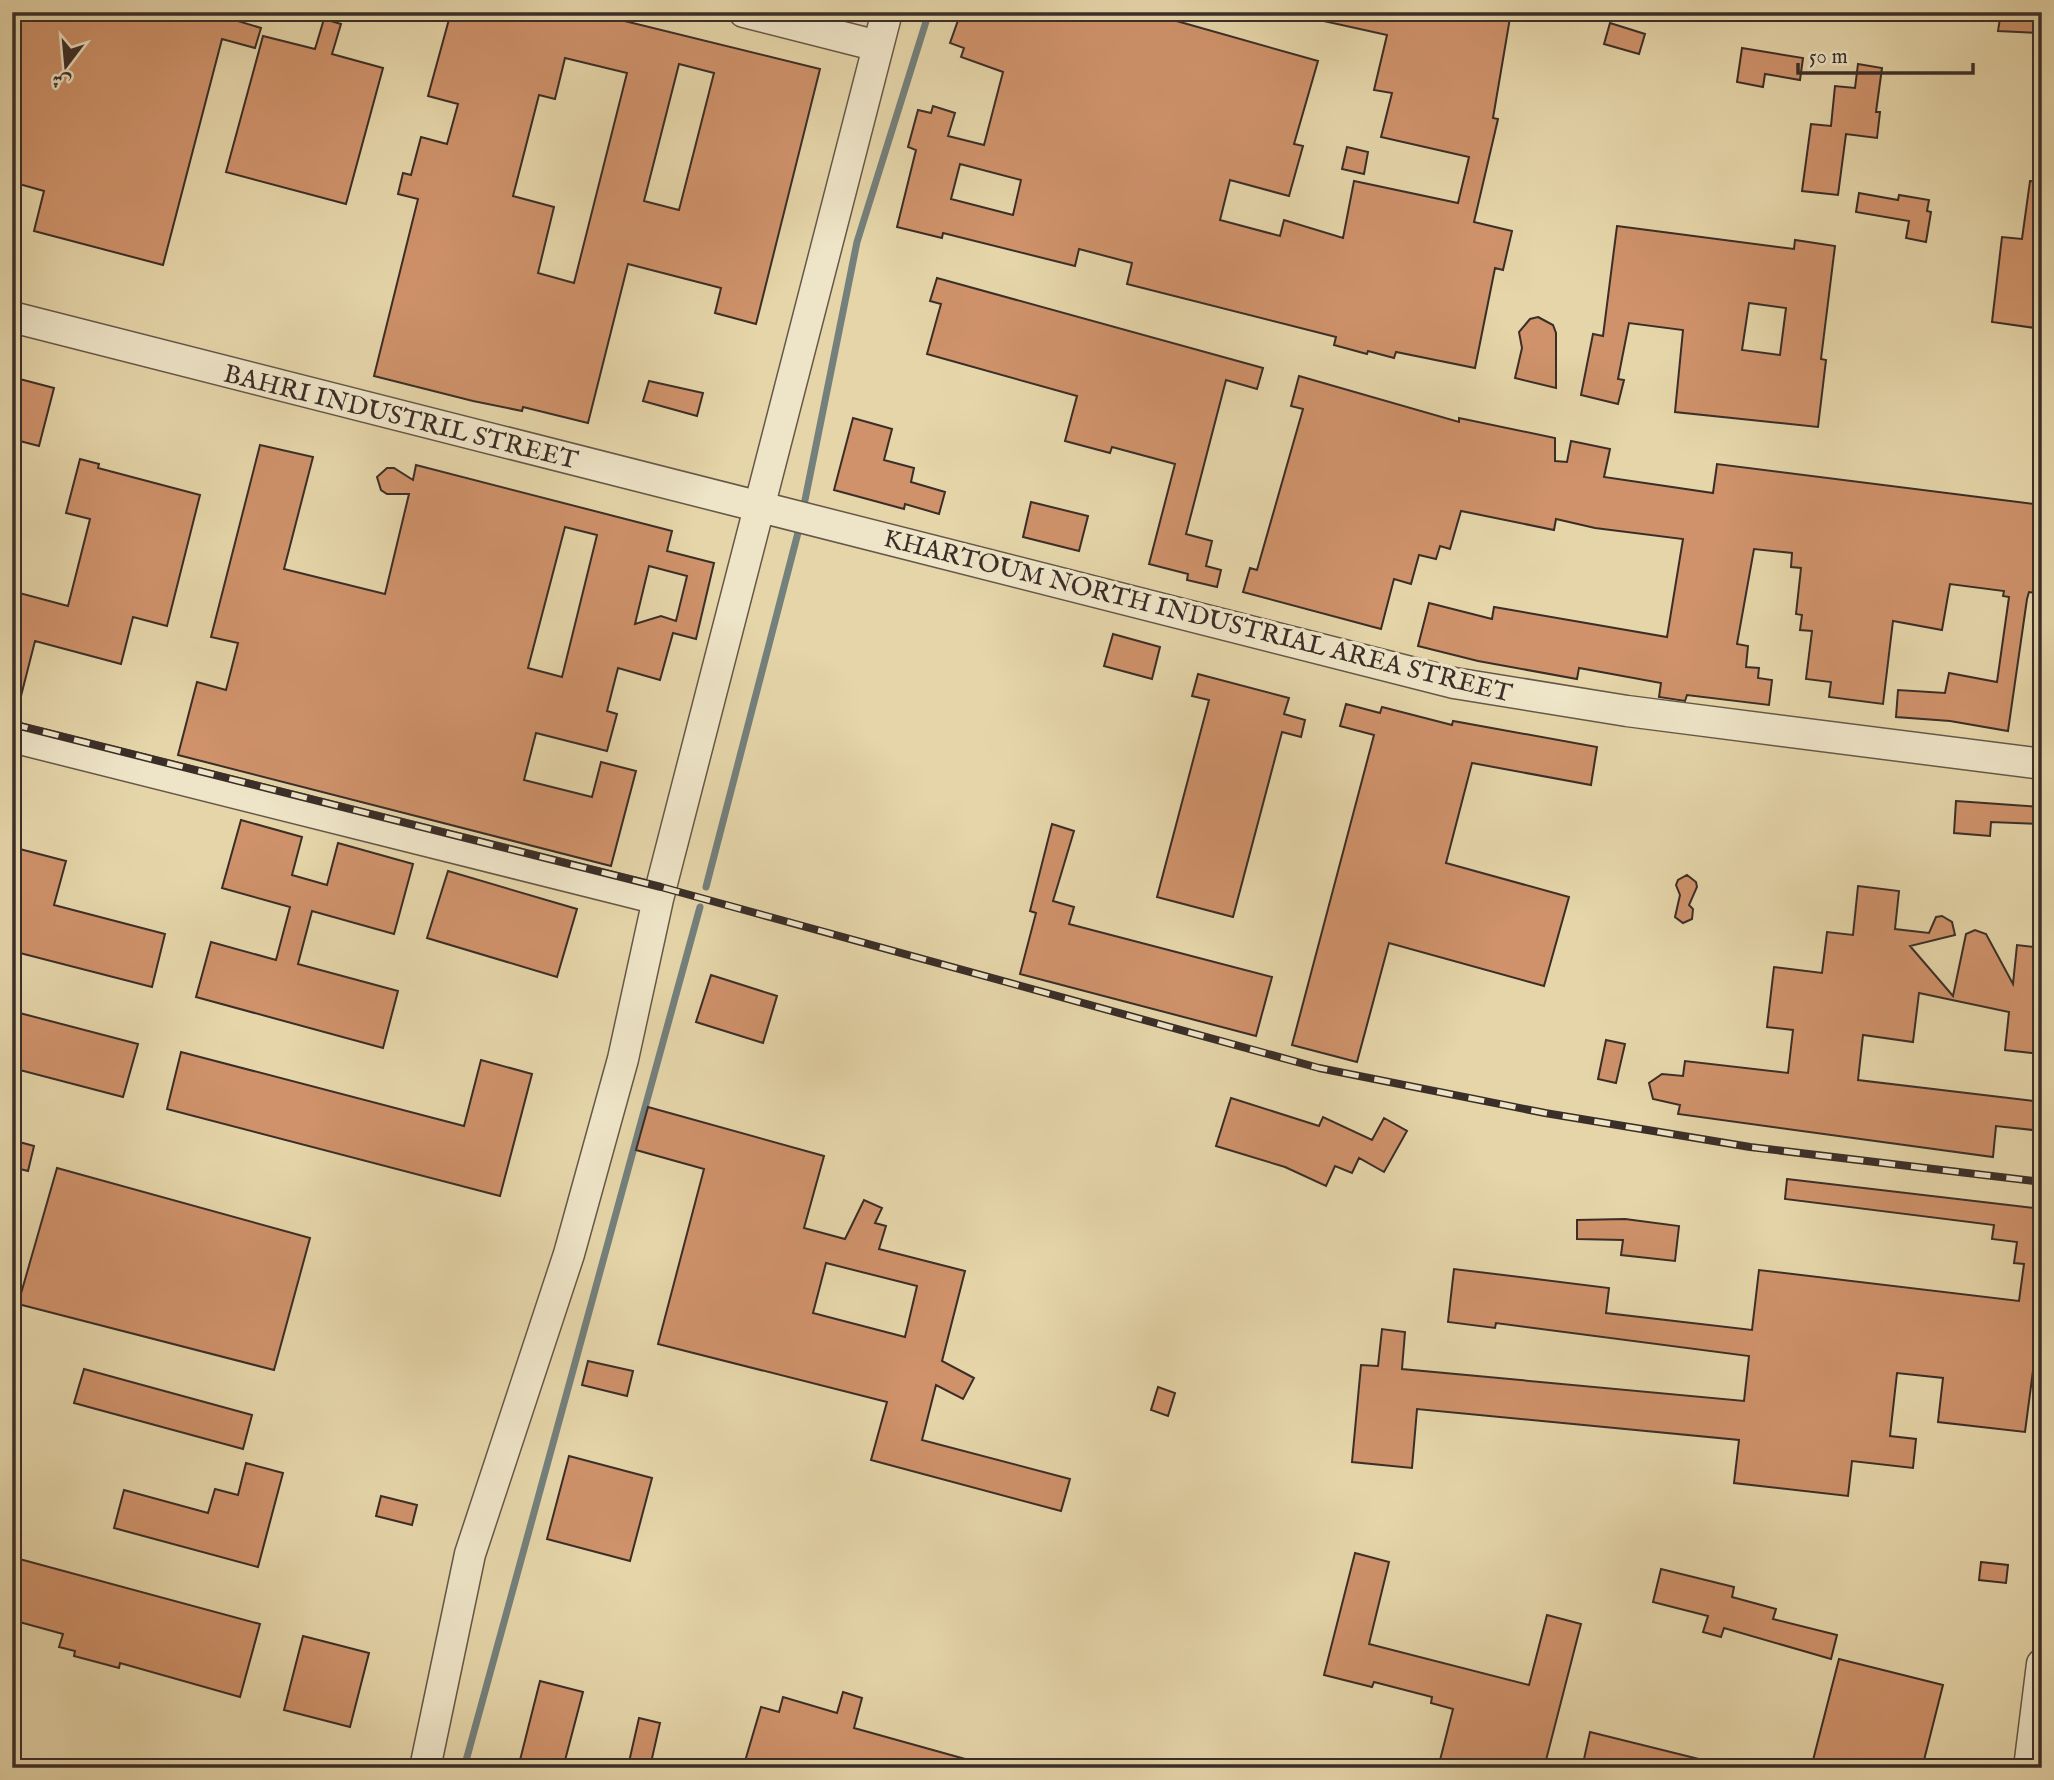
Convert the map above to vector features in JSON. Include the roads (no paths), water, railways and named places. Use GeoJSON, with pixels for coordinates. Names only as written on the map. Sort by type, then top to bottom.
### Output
{"type":"FeatureCollection","features":[{"type":"Feature","properties":{"kind":"street"},"geometry":{"type":"LineString","coordinates":[[744,12],[878,46]]}},
{"type":"Feature","properties":{"kind":"street"},"geometry":{"type":"LineString","coordinates":[[425,1768],[470,1555],[569,1254],[622,1059],[658,899],[887,12]]}},
{"type":"Feature","properties":{"kind":"street","name":"BAHRI INDUSTRIL STREET"},"geometry":{"type":"LineString","coordinates":[[12,317],[802,516]]}},
{"type":"Feature","properties":{"kind":"street","name":"KHARTOUM NORTH INDUSTRIAL AREA STREET"},"geometry":{"type":"LineString","coordinates":[[802,516],[1454,683],[1626,711],[2042,764]]}},
{"type":"Feature","properties":{"kind":"street"},"geometry":{"type":"LineString","coordinates":[[12,737],[658,899]]}},
{"type":"Feature","properties":{"kind":"street"},"geometry":{"type":"LineString","coordinates":[[2029,1768],[2042,1664]]}},
{"type":"Feature","properties":{"kind":"waterway"},"geometry":{"type":"LineString","coordinates":[[803,510],[857,242],[929,12]]}},
{"type":"Feature","properties":{"kind":"waterway"},"geometry":{"type":"LineString","coordinates":[[706,887],[800,525]]}},
{"type":"Feature","properties":{"kind":"waterway"},"geometry":{"type":"LineString","coordinates":[[464,1768],[700,907]]}},
{"type":"Feature","properties":{"kind":"railway"},"geometry":{"type":"LineString","coordinates":[[12,724],[661,887],[1319,1068],[1545,1113],[1750,1147],[2042,1182]]}}]}
